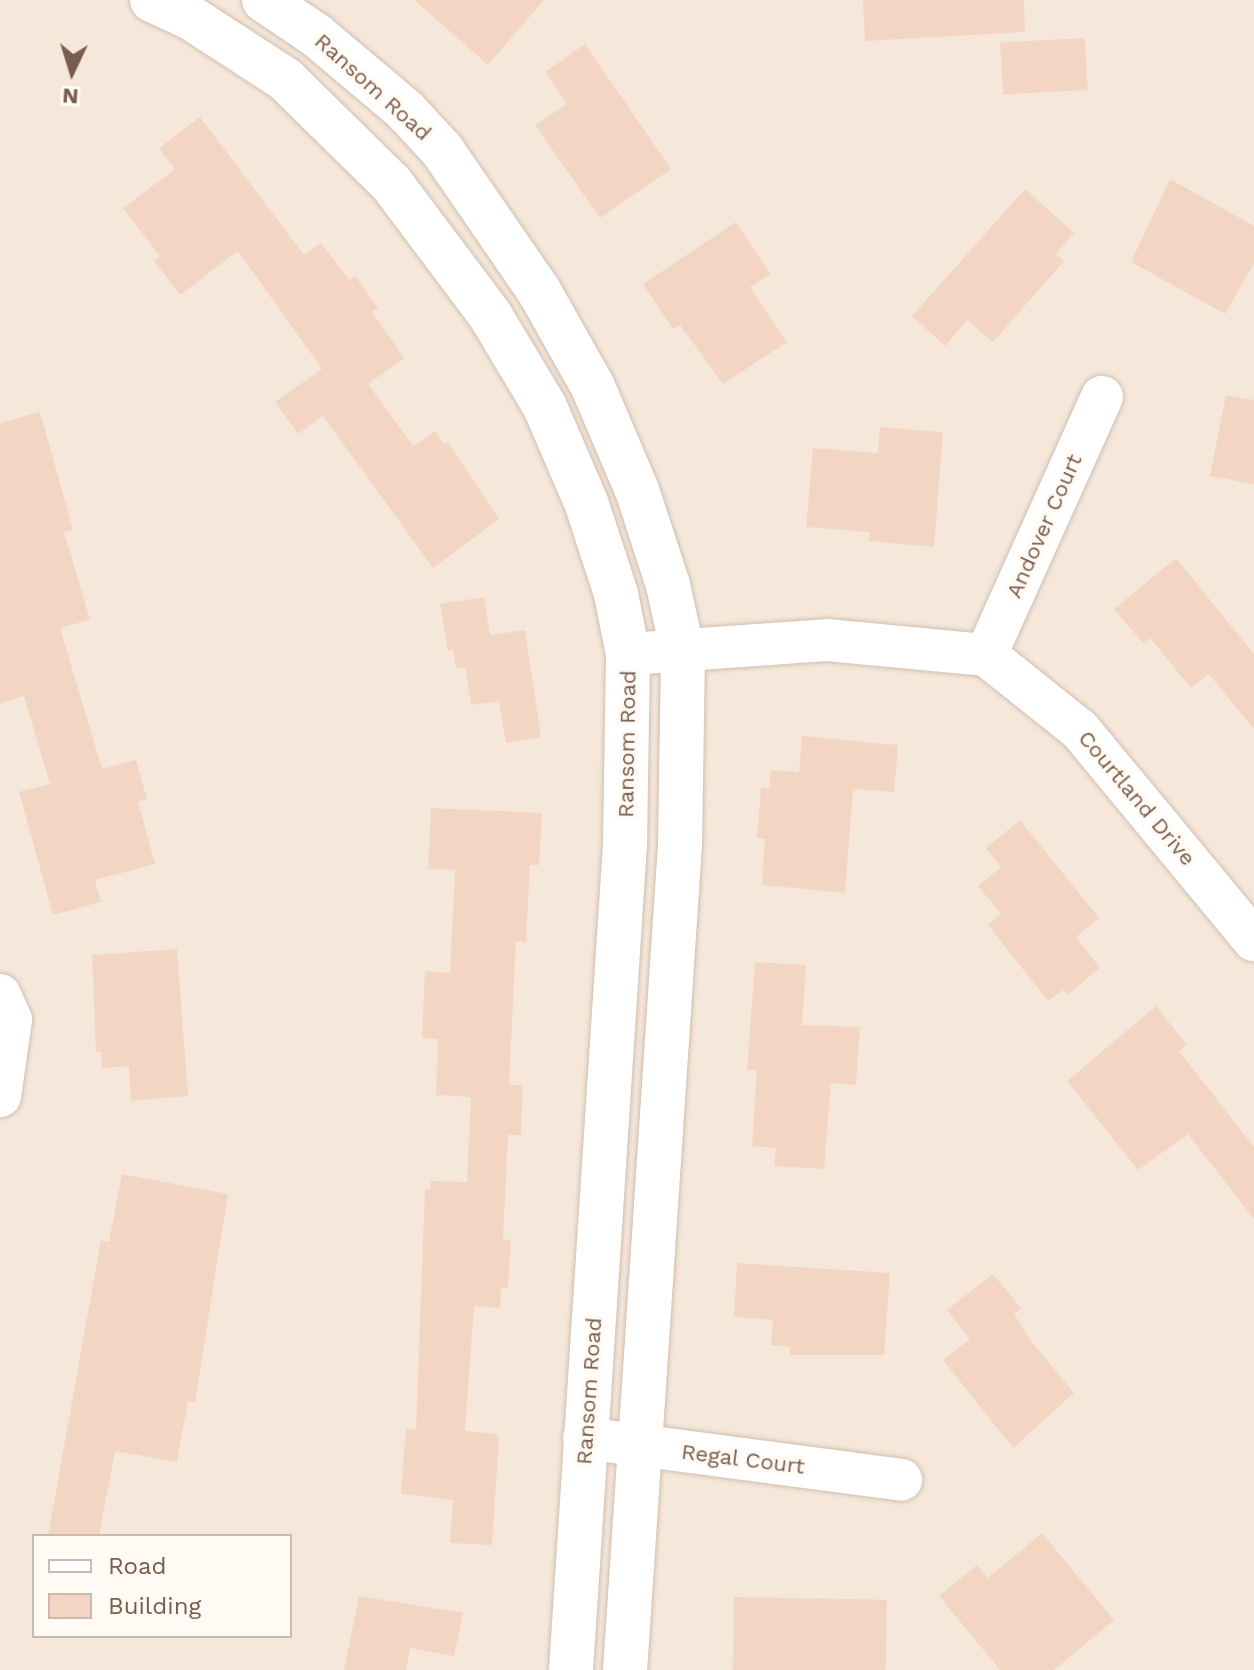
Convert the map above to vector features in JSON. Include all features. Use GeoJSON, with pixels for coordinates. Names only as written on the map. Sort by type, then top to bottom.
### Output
{"type":"FeatureCollection","features":[{"type":"Feature","properties":{"kind":"street","name":"Ransom Road"},"geometry":{"type":"LineString","coordinates":[[152,0],[191,18],[285,79],[350,139],[391,183],[490,315],[545,407],[586,502],[628,654],[625,844],[571,1670]]}},
{"type":"Feature","properties":{"kind":"street","name":"Ransom Road"},"geometry":{"type":"LineString","coordinates":[[264,0],[316,35],[405,110],[442,150],[539,291],[593,387],[637,490],[683,654],[680,845],[637,1445],[625,1670]]}},
{"type":"Feature","properties":{"kind":"street","name":"Andover Court"},"geometry":{"type":"LineString","coordinates":[[986,655],[1102,397]]}},
{"type":"Feature","properties":{"kind":"street"},"geometry":{"type":"LineString","coordinates":[[628,654],[683,654],[827,640],[986,655]]}},
{"type":"Feature","properties":{"kind":"street","name":"Courtland Drive"},"geometry":{"type":"LineString","coordinates":[[986,655],[1080,730],[1254,940]]}},
{"type":"Feature","properties":{"kind":"street"},"geometry":{"type":"LineString","coordinates":[[0,995],[11,1020],[0,1096]]}},
{"type":"Feature","properties":{"kind":"street","name":"Regal Court"},"geometry":{"type":"LineString","coordinates":[[584,1438],[901,1480]]}},
{"type":"Feature","properties":{"kind":"shaded area"},"geometry":{"type":"Polygon","coordinates":[[[0,0],[1254,0],[1254,1670],[0,1670],[0,0]]]}},
{"type":"Feature","properties":{"kind":"building"},"geometry":{"type":"Polygon","coordinates":[[[414,0],[544,0],[488,65],[414,0]]]}},
{"type":"Feature","properties":{"kind":"building"},"geometry":{"type":"Polygon","coordinates":[[[863,0],[1024,0],[1025,32],[865,41],[863,0]]]}},
{"type":"Feature","properties":{"kind":"building"},"geometry":{"type":"Polygon","coordinates":[[[1085,38],[1088,90],[1003,94],[1000,42],[1085,38]]]}},
{"type":"Feature","properties":{"kind":"building"},"geometry":{"type":"Polygon","coordinates":[[[585,44],[671,169],[600,218],[535,125],[567,104],[545,72],[585,44]]]}},
{"type":"Feature","properties":{"kind":"building"},"geometry":{"type":"Polygon","coordinates":[[[200,117],[304,255],[321,243],[349,280],[355,276],[378,308],[372,312],[404,358],[368,384],[413,446],[435,431],[444,444],[448,442],[499,519],[433,568],[323,416],[298,434],[275,402],[322,369],[238,251],[180,295],[154,261],[160,256],[123,208],[175,169],[159,148],[200,117]]]}},
{"type":"Feature","properties":{"kind":"building"},"geometry":{"type":"Polygon","coordinates":[[[1170,179],[1254,226],[1254,263],[1225,314],[1131,262],[1170,179]]]}},
{"type":"Feature","properties":{"kind":"building"},"geometry":{"type":"Polygon","coordinates":[[[1025,189],[1074,233],[1056,254],[1064,261],[993,342],[967,320],[945,346],[912,316],[1025,189]]]}},
{"type":"Feature","properties":{"kind":"building"},"geometry":{"type":"Polygon","coordinates":[[[736,222],[771,274],[750,287],[787,342],[723,384],[680,325],[673,329],[643,284],[736,222]]]}},
{"type":"Feature","properties":{"kind":"building"},"geometry":{"type":"Polygon","coordinates":[[[1226,395],[1254,400],[1254,484],[1210,476],[1226,395]]]}},
{"type":"Feature","properties":{"kind":"building"},"geometry":{"type":"Polygon","coordinates":[[[40,412],[73,530],[64,532],[90,620],[60,628],[102,769],[136,760],[147,799],[138,802],[155,864],[95,880],[101,902],[53,915],[19,792],[50,784],[24,696],[0,703],[0,423],[40,412]]]}},
{"type":"Feature","properties":{"kind":"building"},"geometry":{"type":"Polygon","coordinates":[[[880,427],[943,432],[934,547],[868,541],[870,532],[806,527],[813,448],[878,453],[880,427]]]}},
{"type":"Feature","properties":{"kind":"building"},"geometry":{"type":"Polygon","coordinates":[[[1176,558],[1254,654],[1254,729],[1209,674],[1191,688],[1150,638],[1143,643],[1114,609],[1176,558]]]}},
{"type":"Feature","properties":{"kind":"building"},"geometry":{"type":"Polygon","coordinates":[[[484,597],[490,635],[525,630],[541,737],[506,743],[499,701],[471,705],[465,667],[456,668],[453,650],[448,651],[440,604],[484,597]]]}},
{"type":"Feature","properties":{"kind":"building"},"geometry":{"type":"Polygon","coordinates":[[[802,736],[898,745],[894,792],[853,789],[845,893],[762,885],[765,839],[757,838],[761,788],[769,789],[771,770],[799,772],[802,736]]]}},
{"type":"Feature","properties":{"kind":"building"},"geometry":{"type":"Polygon","coordinates":[[[431,808],[542,813],[539,865],[530,865],[526,942],[516,941],[509,1085],[523,1085],[521,1135],[508,1135],[503,1239],[511,1240],[508,1288],[501,1288],[500,1308],[474,1306],[465,1431],[497,1434],[499,1439],[492,1545],[450,1543],[453,1500],[401,1494],[406,1429],[416,1430],[425,1189],[430,1189],[431,1181],[467,1182],[471,1097],[436,1095],[438,1039],[422,1038],[425,971],[450,973],[455,870],[428,869],[431,808]]]}},
{"type":"Feature","properties":{"kind":"building"},"geometry":{"type":"Polygon","coordinates":[[[1020,820],[1099,918],[1076,937],[1100,968],[1067,995],[1063,990],[1048,1001],[988,925],[1001,914],[978,886],[1001,867],[986,848],[1020,820]]]}},
{"type":"Feature","properties":{"kind":"building"},"geometry":{"type":"Polygon","coordinates":[[[177,949],[188,1096],[131,1101],[129,1066],[102,1068],[101,1052],[96,1052],[92,955],[177,949]]]}},
{"type":"Feature","properties":{"kind":"building"},"geometry":{"type":"Polygon","coordinates":[[[755,962],[806,965],[802,1025],[860,1027],[856,1085],[831,1083],[824,1169],[774,1166],[776,1148],[752,1146],[757,1070],[747,1070],[755,962]]]}},
{"type":"Feature","properties":{"kind":"building"},"geometry":{"type":"Polygon","coordinates":[[[1156,1006],[1187,1045],[1179,1051],[1254,1147],[1254,1219],[1188,1134],[1138,1170],[1067,1081],[1156,1006]]]}},
{"type":"Feature","properties":{"kind":"building"},"geometry":{"type":"Polygon","coordinates":[[[122,1174],[228,1194],[195,1402],[188,1401],[177,1462],[115,1451],[99,1534],[48,1534],[101,1240],[109,1242],[122,1174]]]}},
{"type":"Feature","properties":{"kind":"building"},"geometry":{"type":"Polygon","coordinates":[[[737,1263],[890,1273],[884,1355],[790,1355],[790,1347],[771,1345],[773,1320],[734,1317],[737,1263]]]}},
{"type":"Feature","properties":{"kind":"building"},"geometry":{"type":"Polygon","coordinates":[[[993,1274],[1021,1308],[1014,1314],[1032,1342],[1074,1393],[1013,1448],[943,1360],[970,1339],[947,1310],[993,1274]]]}},
{"type":"Feature","properties":{"kind":"building"},"geometry":{"type":"Polygon","coordinates":[[[1042,1533],[1114,1620],[1054,1670],[1000,1670],[939,1596],[977,1565],[988,1578],[1042,1533]]]}},
{"type":"Feature","properties":{"kind":"building"},"geometry":{"type":"Polygon","coordinates":[[[359,1596],[463,1613],[454,1656],[410,1648],[406,1670],[344,1670],[359,1596]]]}},
{"type":"Feature","properties":{"kind":"building"},"geometry":{"type":"Polygon","coordinates":[[[734,1597],[887,1600],[886,1670],[733,1670],[734,1597]]]}}]}
